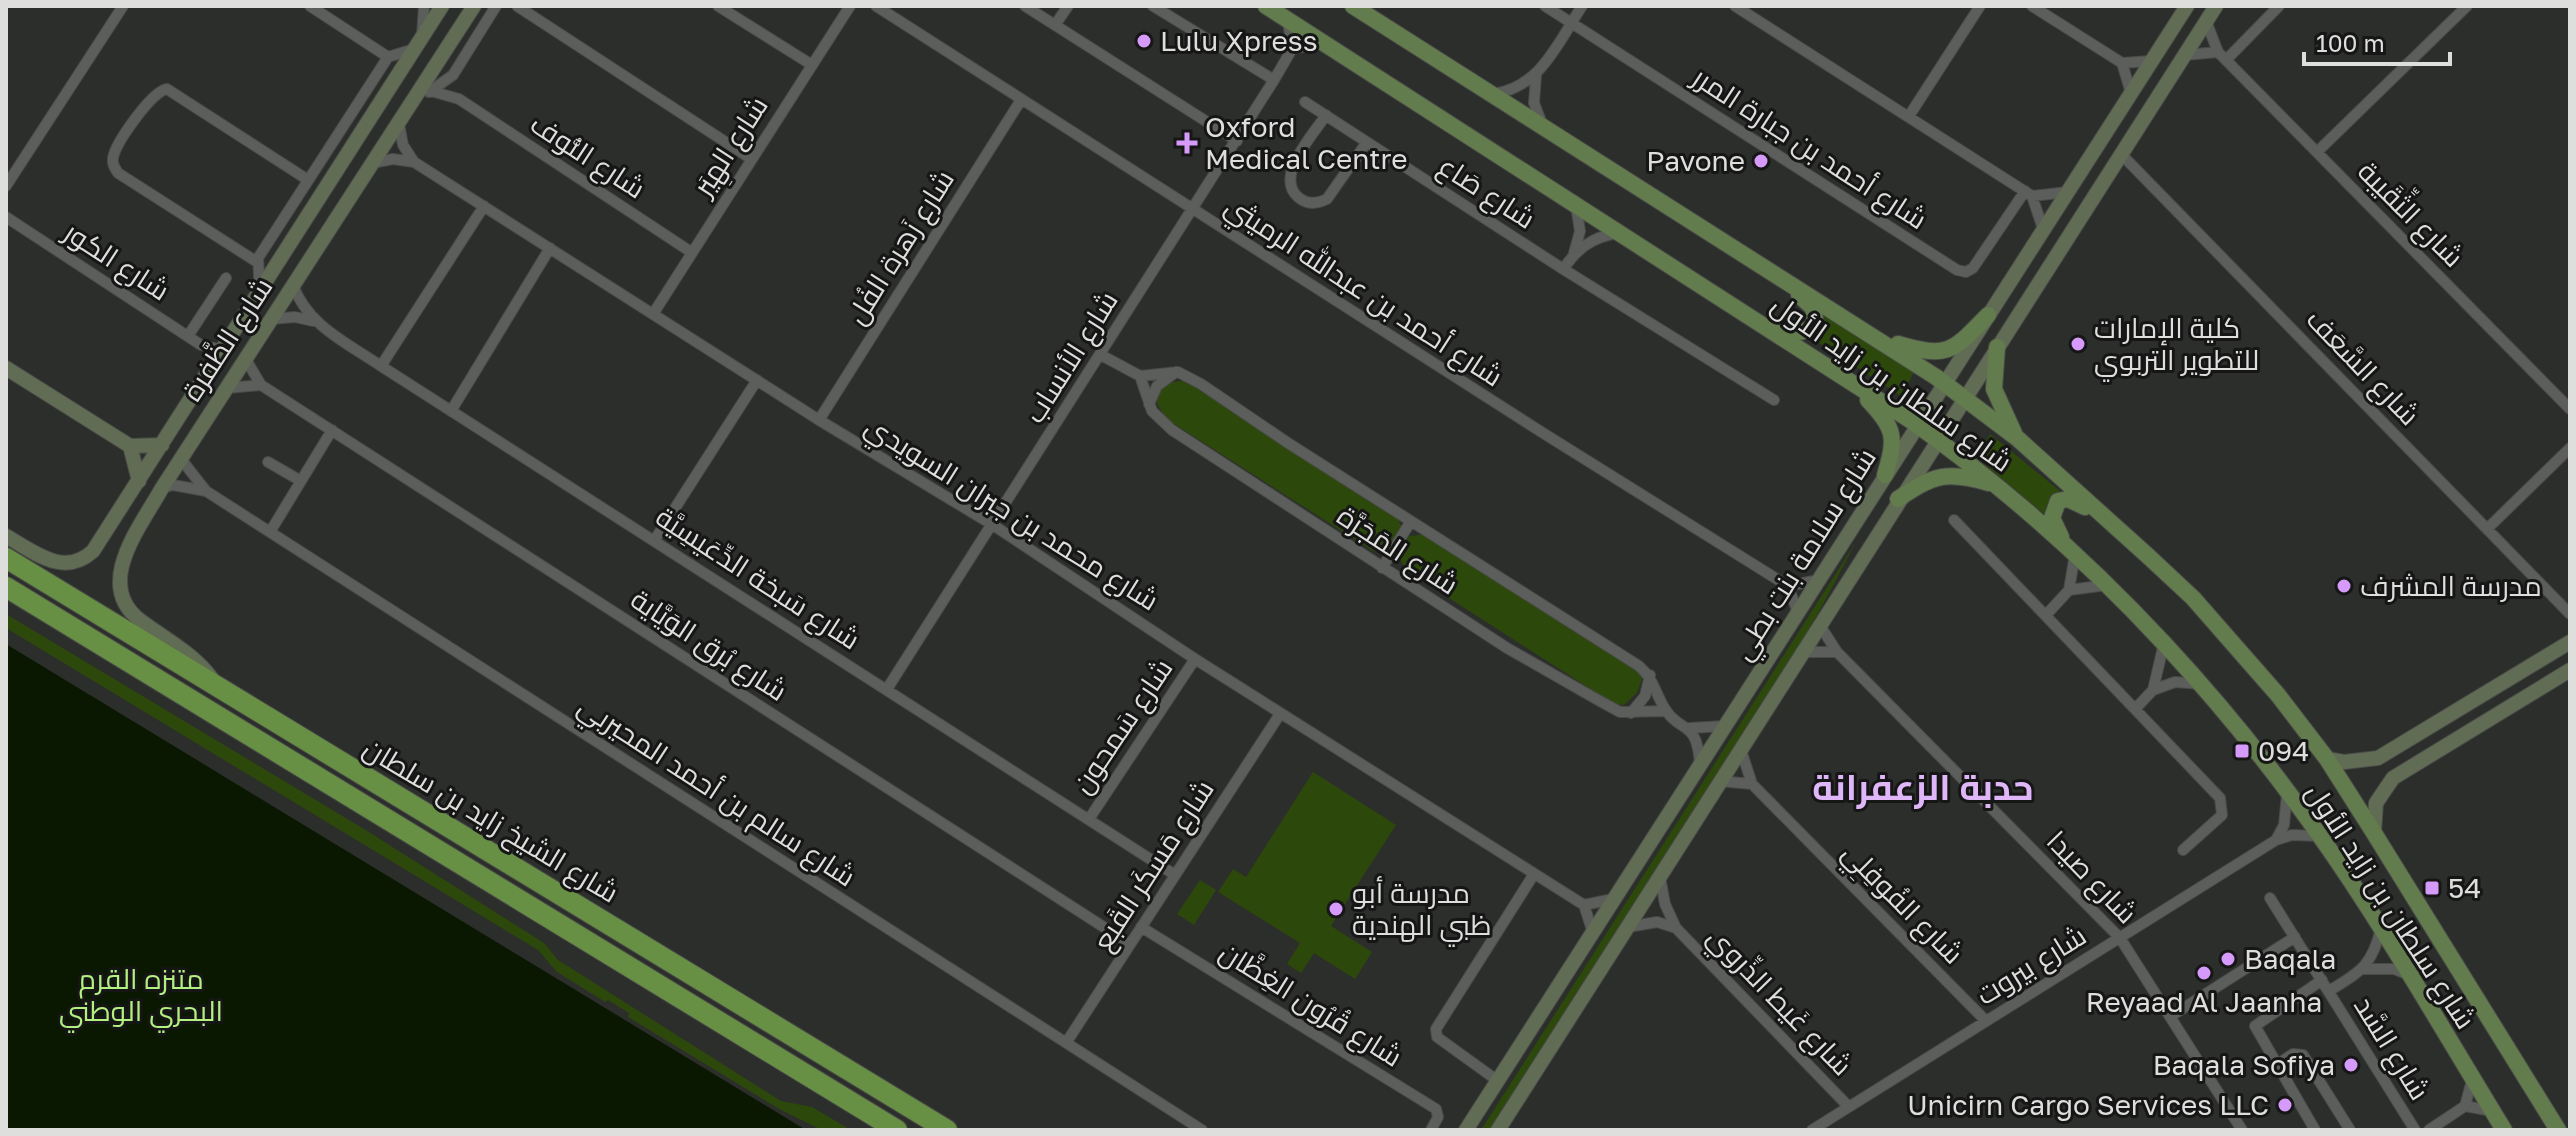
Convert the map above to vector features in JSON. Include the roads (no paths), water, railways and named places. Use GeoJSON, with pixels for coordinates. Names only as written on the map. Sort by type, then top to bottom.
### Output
{"type":"FeatureCollection","features":[{"type":"Feature","properties":{"kind":"highway","name":"شارع الشيخ زايد بن سلطان"},"geometry":{"type":"LineString","coordinates":[[6,558],[947,1130]]}},
{"type":"Feature","properties":{"kind":"highway","name":"شارع الشيخ زايد بن سلطان"},"geometry":{"type":"LineString","coordinates":[[6,587],[897,1130]]}},
{"type":"Feature","properties":{"kind":"main road","name":"شارع الظَّفرة"},"geometry":{"type":"LineString","coordinates":[[6,536],[51,562],[65,564],[89,556],[111,527],[442,6]]}},
{"type":"Feature","properties":{"kind":"main road","name":"شارع الظَّفرة"},"geometry":{"type":"LineString","coordinates":[[218,687],[195,657],[141,621],[126,605],[119,575],[134,538],[162,488],[398,122],[423,93],[474,6]]}},
{"type":"Feature","properties":{"kind":"main road","name":"شارع سلطان بن زايد الأول"},"geometry":{"type":"LineString","coordinates":[[1266,6],[1919,426],[1996,485],[2070,549],[2109,585],[2201,684],[2319,836],[2381,929],[2504,1130]]}},
{"type":"Feature","properties":{"kind":"main road","name":"شارع سلطان بن زايد الأول"},"geometry":{"type":"LineString","coordinates":[[1353,6],[1881,339],[2017,438],[2114,524],[2193,598],[2244,653],[2327,759],[2558,1130]]}},
{"type":"Feature","properties":{"kind":"main road","name":"شارع سلامة بنت بطي"},"geometry":{"type":"LineString","coordinates":[[1500,1128],[1936,439],[2216,6]]}},
{"type":"Feature","properties":{"kind":"main road","name":"شارع سلامة بنت بطي"},"geometry":{"type":"LineString","coordinates":[[1466,1130],[2186,7]]}},
{"type":"Feature","properties":{"kind":"main road"},"geometry":{"type":"LineString","coordinates":[[1762,323],[1797,333],[1808,331],[1816,324],[1813,308],[1769,267]]}},
{"type":"Feature","properties":{"kind":"main road"},"geometry":{"type":"LineString","coordinates":[[1881,339],[1942,354],[1957,347],[1988,315]]}},
{"type":"Feature","properties":{"kind":"main road"},"geometry":{"type":"LineString","coordinates":[[1997,347],[1994,389],[2017,438]]}},
{"type":"Feature","properties":{"kind":"main road"},"geometry":{"type":"LineString","coordinates":[[6,368],[130,446],[162,445]]}},
{"type":"Feature","properties":{"kind":"main road"},"geometry":{"type":"LineString","coordinates":[[1859,390],[1888,423],[1894,437],[1885,475]]}},
{"type":"Feature","properties":{"kind":"main road"},"geometry":{"type":"LineString","coordinates":[[130,446],[139,481]]}},
{"type":"Feature","properties":{"kind":"main road"},"geometry":{"type":"LineString","coordinates":[[1898,499],[1940,475],[1957,475],[1996,485]]}},
{"type":"Feature","properties":{"kind":"main road"},"geometry":{"type":"LineString","coordinates":[[2070,549],[2052,518],[2058,501],[2076,502],[2114,524]]}},
{"type":"Feature","properties":{"kind":"main road"},"geometry":{"type":"LineString","coordinates":[[111,527],[122,539],[134,538]]}},
{"type":"Feature","properties":{"kind":"main road"},"geometry":{"type":"LineString","coordinates":[[2327,759],[2344,762],[2378,758],[2570,642]]}},
{"type":"Feature","properties":{"kind":"main road"},"geometry":{"type":"LineString","coordinates":[[2374,833],[2373,816],[2382,790],[2393,778],[2570,670]]}},
{"type":"Feature","properties":{"kind":"main road"},"geometry":{"type":"LineString","coordinates":[[2416,735],[2417,747],[2431,755]]}},
{"type":"Feature","properties":{"kind":"street"},"geometry":{"type":"LineString","coordinates":[[6,186],[123,6]]}},
{"type":"Feature","properties":{"kind":"street"},"geometry":{"type":"LineString","coordinates":[[310,6],[388,57],[418,43]]}},
{"type":"Feature","properties":{"kind":"street","name":"شارع الظَّفرة"},"geometry":{"type":"LineString","coordinates":[[418,43],[424,6]]}},
{"type":"Feature","properties":{"kind":"street"},"geometry":{"type":"LineString","coordinates":[[423,93],[453,75],[495,8],[518,6],[750,158]]}},
{"type":"Feature","properties":{"kind":"street"},"geometry":{"type":"LineString","coordinates":[[718,6],[812,65]]}},
{"type":"Feature","properties":{"kind":"street","name":"شارع الهِيَر"},"geometry":{"type":"LineString","coordinates":[[653,314],[850,6]]}},
{"type":"Feature","properties":{"kind":"street","name":"شارع أحمد بن عبدالله الرميثي"},"geometry":{"type":"LineString","coordinates":[[876,6],[1788,586]]}},
{"type":"Feature","properties":{"kind":"street"},"geometry":{"type":"LineString","coordinates":[[1025,6],[1237,141]]}},
{"type":"Feature","properties":{"kind":"street"},"geometry":{"type":"LineString","coordinates":[[1055,25],[1068,6]]}},
{"type":"Feature","properties":{"kind":"street"},"geometry":{"type":"LineString","coordinates":[[1153,6],[1274,80]]}},
{"type":"Feature","properties":{"kind":"street","name":"شارع أحمد بن جبارة المرر"},"geometry":{"type":"LineString","coordinates":[[1545,6],[1934,256],[1966,272],[1973,268],[2028,194]]}},
{"type":"Feature","properties":{"kind":"street"},"geometry":{"type":"LineString","coordinates":[[1491,94],[1509,92],[1536,76],[1582,6]]}},
{"type":"Feature","properties":{"kind":"street"},"geometry":{"type":"LineString","coordinates":[[1735,6],[2028,194],[2043,229]]}},
{"type":"Feature","properties":{"kind":"street"},"geometry":{"type":"LineString","coordinates":[[1909,116],[1980,6]]}},
{"type":"Feature","properties":{"kind":"street"},"geometry":{"type":"LineString","coordinates":[[2032,6],[2122,63],[2151,61]]}},
{"type":"Feature","properties":{"kind":"street"},"geometry":{"type":"LineString","coordinates":[[2185,55],[2222,56],[2279,6]]}},
{"type":"Feature","properties":{"kind":"street"},"geometry":{"type":"LineString","coordinates":[[2317,152],[2467,6]]}},
{"type":"Feature","properties":{"kind":"street"},"geometry":{"type":"LineString","coordinates":[[1288,21],[1292,49],[1322,42]]}},
{"type":"Feature","properties":{"kind":"street","name":"شارع الثِّقَيبة"},"geometry":{"type":"LineString","coordinates":[[2206,21],[2222,56],[2570,409]]}},
{"type":"Feature","properties":{"kind":"street","name":"شارع الأنساب"},"geometry":{"type":"LineString","coordinates":[[887,689],[1237,141],[1292,49]]}},
{"type":"Feature","properties":{"kind":"street","name":"شارع الظَّفرة"},"geometry":{"type":"LineString","coordinates":[[260,292],[257,262],[388,57]]}},
{"type":"Feature","properties":{"kind":"street"},"geometry":{"type":"LineString","coordinates":[[2122,63],[2131,93]]}},
{"type":"Feature","properties":{"kind":"street"},"geometry":{"type":"LineString","coordinates":[[453,75],[459,99]]}},
{"type":"Feature","properties":{"kind":"street"},"geometry":{"type":"LineString","coordinates":[[1536,76],[1534,103],[1537,118],[1546,129]]}},
{"type":"Feature","properties":{"kind":"street"},"geometry":{"type":"LineString","coordinates":[[257,262],[118,173],[113,160],[115,150],[152,95],[167,89],[308,180]]}},
{"type":"Feature","properties":{"kind":"street","name":"شارع النُّوف"},"geometry":{"type":"LineString","coordinates":[[423,93],[459,99],[691,252]]}},
{"type":"Feature","properties":{"kind":"street","name":"شارع زَهرة الفُل"},"geometry":{"type":"LineString","coordinates":[[819,420],[1021,100]]}},
{"type":"Feature","properties":{"kind":"street","name":"شارع صَاع"},"geometry":{"type":"LineString","coordinates":[[1305,102],[1563,269],[1774,400]]}},
{"type":"Feature","properties":{"kind":"street"},"geometry":{"type":"LineString","coordinates":[[1326,115],[1290,172],[1291,189],[1303,201],[1311,203],[1327,199],[1367,142]]}},
{"type":"Feature","properties":{"kind":"street"},"geometry":{"type":"LineString","coordinates":[[398,122],[403,145],[414,162]]}},
{"type":"Feature","properties":{"kind":"street","name":"شارع السَّعَف"},"geometry":{"type":"LineString","coordinates":[[2121,154],[2570,614]]}},
{"type":"Feature","properties":{"kind":"street"},"geometry":{"type":"LineString","coordinates":[[372,163],[393,159],[414,162]]}},
{"type":"Feature","properties":{"kind":"street","name":"شارع محمد بن جبران السويدي"},"geometry":{"type":"LineString","coordinates":[[414,162],[819,420],[993,525],[1280,714],[1584,905]]}},
{"type":"Feature","properties":{"kind":"street"},"geometry":{"type":"LineString","coordinates":[[2028,194],[2068,192]]}},
{"type":"Feature","properties":{"kind":"street"},"geometry":{"type":"LineString","coordinates":[[381,366],[484,206]]}},
{"type":"Feature","properties":{"kind":"street","name":"شارع صَاع"},"geometry":{"type":"LineString","coordinates":[[1563,269],[1574,253],[1580,231],[1576,206]]}},
{"type":"Feature","properties":{"kind":"street","name":"شارع الكور"},"geometry":{"type":"LineString","coordinates":[[6,217],[201,345],[223,350]]}},
{"type":"Feature","properties":{"kind":"street","name":"شارع صَاع"},"geometry":{"type":"LineString","coordinates":[[1574,253],[1592,240],[1618,233]]}},
{"type":"Feature","properties":{"kind":"street"},"geometry":{"type":"LineString","coordinates":[[451,411],[550,248]]}},
{"type":"Feature","properties":{"kind":"street","name":"شارع الظَّفرة"},"geometry":{"type":"LineString","coordinates":[[188,336],[226,278]]}},
{"type":"Feature","properties":{"kind":"street","name":"شارع سَبخة الدِّعَيسِيَّة"},"geometry":{"type":"LineString","coordinates":[[293,285],[302,308],[315,322],[1175,875]]}},
{"type":"Feature","properties":{"kind":"street","name":"شارع سَبخة الدِّعَيسِيَّة"},"geometry":{"type":"LineString","coordinates":[[271,319],[295,317],[315,322]]}},
{"type":"Feature","properties":{"kind":"street","name":"شارع الكور"},"geometry":{"type":"LineString","coordinates":[[201,345],[213,366]]}},
{"type":"Feature","properties":{"kind":"street"},"geometry":{"type":"LineString","coordinates":[[1101,355],[1140,376],[1178,372]]}},
{"type":"Feature","properties":{"kind":"street","name":"شارع بُرق الوَيَّاية"},"geometry":{"type":"LineString","coordinates":[[245,358],[261,385],[1130,944]]}},
{"type":"Feature","properties":{"kind":"street"},"geometry":{"type":"LineString","coordinates":[[1149,404],[1161,381],[1178,372]]}},
{"type":"Feature","properties":{"kind":"street","name":"شارع المَجَرَّة"},"geometry":{"type":"LineString","coordinates":[[1178,372],[1650,675]]}},
{"type":"Feature","properties":{"kind":"street","name":"شارع المَجَرَّة"},"geometry":{"type":"LineString","coordinates":[[1140,376],[1149,404],[1172,430],[1382,568],[1519,655],[1598,700],[1631,713],[1666,711]]}},
{"type":"Feature","properties":{"kind":"street"},"geometry":{"type":"LineString","coordinates":[[654,541],[757,380]]}},
{"type":"Feature","properties":{"kind":"street"},"geometry":{"type":"LineString","coordinates":[[227,388],[261,385]]}},
{"type":"Feature","properties":{"kind":"street"},"geometry":{"type":"LineString","coordinates":[[270,532],[332,430]]}},
{"type":"Feature","properties":{"kind":"street"},"geometry":{"type":"LineString","coordinates":[[2487,529],[2570,448]]}},
{"type":"Feature","properties":{"kind":"street","name":"شارع سالم بن أحمد المحيربي"},"geometry":{"type":"LineString","coordinates":[[181,459],[206,491],[1202,1130]]}},
{"type":"Feature","properties":{"kind":"street"},"geometry":{"type":"LineString","coordinates":[[268,462],[301,481]]}},
{"type":"Feature","properties":{"kind":"street","name":"شارع سالم بن أحمد المحيربي"},"geometry":{"type":"LineString","coordinates":[[162,488],[173,485],[206,491]]}},
{"type":"Feature","properties":{"kind":"street"},"geometry":{"type":"LineString","coordinates":[[1954,520],[2215,791],[2223,804],[2219,819],[2183,850]]}},
{"type":"Feature","properties":{"kind":"street"},"geometry":{"type":"LineString","coordinates":[[1382,568],[1411,521]]}},
{"type":"Feature","properties":{"kind":"street"},"geometry":{"type":"LineString","coordinates":[[2069,590],[2070,549]]}},
{"type":"Feature","properties":{"kind":"street"},"geometry":{"type":"LineString","coordinates":[[1798,613],[1788,586],[1819,580]]}},
{"type":"Feature","properties":{"kind":"street"},"geometry":{"type":"LineString","coordinates":[[2046,615],[2069,590],[2109,585]]}},
{"type":"Feature","properties":{"kind":"street","name":"شارع صيدا"},"geometry":{"type":"LineString","coordinates":[[1819,624],[1837,652],[2120,938],[2242,1130]]}},
{"type":"Feature","properties":{"kind":"street"},"geometry":{"type":"LineString","coordinates":[[2153,690],[2164,643]]}},
{"type":"Feature","properties":{"kind":"street"},"geometry":{"type":"LineString","coordinates":[[1801,652],[1837,652]]}},
{"type":"Feature","properties":{"kind":"street","name":"شارع سَمحون"},"geometry":{"type":"LineString","coordinates":[[1089,819],[1195,659]]}},
{"type":"Feature","properties":{"kind":"street"},"geometry":{"type":"LineString","coordinates":[[1650,675],[1666,711],[1690,728],[1696,740],[1700,765]]}},
{"type":"Feature","properties":{"kind":"street"},"geometry":{"type":"LineString","coordinates":[[1631,713],[1645,696],[1650,675]]}},
{"type":"Feature","properties":{"kind":"street"},"geometry":{"type":"LineString","coordinates":[[2136,708],[2153,690],[2175,682],[2201,684]]}},
{"type":"Feature","properties":{"kind":"street","name":"شارع مَسكَر القَبع"},"geometry":{"type":"LineString","coordinates":[[1066,1043],[1280,714]]}},
{"type":"Feature","properties":{"kind":"street"},"geometry":{"type":"LineString","coordinates":[[1690,728],[1725,726]]}},
{"type":"Feature","properties":{"kind":"street","name":"شارع الفُوفِلِي"},"geometry":{"type":"LineString","coordinates":[[1741,747],[1752,784],[1986,1021]]}},
{"type":"Feature","properties":{"kind":"street"},"geometry":{"type":"LineString","coordinates":[[1719,781],[1752,784]]}},
{"type":"Feature","properties":{"kind":"street"},"geometry":{"type":"LineString","coordinates":[[2276,840],[2284,825],[2287,794]]}},
{"type":"Feature","properties":{"kind":"street","name":"شارع بيروت"},"geometry":{"type":"LineString","coordinates":[[1812,1130],[2276,840],[2292,835],[2319,836]]}},
{"type":"Feature","properties":{"kind":"street"},"geometry":{"type":"LineString","coordinates":[[1498,1081],[1437,1037],[1436,1029],[1534,874]]}},
{"type":"Feature","properties":{"kind":"street","name":"شارع غَيط الذِّروي"},"geometry":{"type":"LineString","coordinates":[[1659,875],[1665,904],[1676,928],[1849,1107]]}},
{"type":"Feature","properties":{"kind":"street"},"geometry":{"type":"LineString","coordinates":[[1593,933],[1584,905],[1616,897]]}},
{"type":"Feature","properties":{"kind":"street","name":"شارع السَّد"},"geometry":{"type":"LineString","coordinates":[[2270,898],[2415,1130]]}},
{"type":"Feature","properties":{"kind":"street","name":"شارع غَيط الذِّروي"},"geometry":{"type":"LineString","coordinates":[[1626,928],[1647,922],[1676,928]]}},
{"type":"Feature","properties":{"kind":"street","name":"شارع قُرُون الغِظَّان"},"geometry":{"type":"LineString","coordinates":[[1141,927],[1436,1109],[1438,1117],[1431,1130]]}},
{"type":"Feature","properties":{"kind":"street","name":"شارع السَّد"},"geometry":{"type":"LineString","coordinates":[[2329,991],[2364,969],[2373,956],[2381,929]]}},
{"type":"Feature","properties":{"kind":"street"},"geometry":{"type":"LineString","coordinates":[[2171,1016],[2295,937]]}},
{"type":"Feature","properties":{"kind":"street","name":"شارع السَّد"},"geometry":{"type":"LineString","coordinates":[[2364,969],[2394,969],[2409,975]]}},
{"type":"Feature","properties":{"kind":"street"},"geometry":{"type":"LineString","coordinates":[[2315,1130],[2275,1066],[2256,1031],[2256,1023],[2322,980]]}},
{"type":"Feature","properties":{"kind":"street"},"geometry":{"type":"LineString","coordinates":[[2275,1066],[2293,1054],[2303,1055],[2350,1130]]}},
{"type":"Feature","properties":{"kind":"street","name":"شارع السَّد"},"geometry":{"type":"LineString","coordinates":[[2429,1130],[2465,1106],[2472,1080]]}},
{"type":"Feature","properties":{"kind":"street","name":"شارع السَّد"},"geometry":{"type":"LineString","coordinates":[[2465,1106],[2492,1111]]}},
{"type":"Feature","properties":{"kind":"place","name":"Lulu Xpress"},"geometry":{"type":"Point","coordinates":[1144,41]}},
{"type":"Feature","properties":{"kind":"place","name":"Oxford Medical Centre"},"geometry":{"type":"Point","coordinates":[1187,143]}},
{"type":"Feature","properties":{"kind":"place","name":"Pavone"},"geometry":{"type":"Point","coordinates":[1761,161]}},
{"type":"Feature","properties":{"kind":"place","name":"كلية الإمارات للتطوير التربوي"},"geometry":{"type":"Point","coordinates":[2078,344]}},
{"type":"Feature","properties":{"kind":"place","name":"مدرسة المشرف"},"geometry":{"type":"Point","coordinates":[2344,586]}},
{"type":"Feature","properties":{"kind":"place","name":"094"},"geometry":{"type":"Point","coordinates":[2242,751]}},
{"type":"Feature","properties":{"kind":"place","name":"54"},"geometry":{"type":"Point","coordinates":[2432,888]}},
{"type":"Feature","properties":{"kind":"place","name":"مدرسة أبو ظبي الهندية"},"geometry":{"type":"Point","coordinates":[1336,909]}},
{"type":"Feature","properties":{"kind":"place","name":"Baqala"},"geometry":{"type":"Point","coordinates":[2228,959]}},
{"type":"Feature","properties":{"kind":"place","name":"Reyaad Al Jaanha"},"geometry":{"type":"Point","coordinates":[2204,973]}},
{"type":"Feature","properties":{"kind":"place","name":"Baqala Sofiya"},"geometry":{"type":"Point","coordinates":[2351,1065]}},
{"type":"Feature","properties":{"kind":"place","name":"Unicirn Cargo Services LLC"},"geometry":{"type":"Point","coordinates":[2285,1105]}},
{"type":"Feature","properties":{"kind":"district","name":"حدبة الزعفرانة"},"geometry":{"type":"Point","coordinates":[1923,787]}},
{"type":"Feature","properties":{"kind":"park label","name":"متنزه القرم البحري الوطني"},"geometry":{"type":"Point","coordinates":[141,995]}}]}
